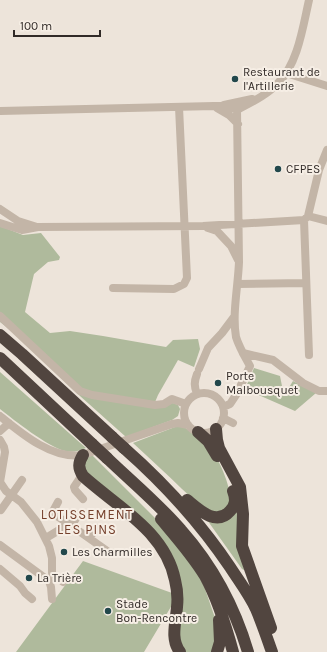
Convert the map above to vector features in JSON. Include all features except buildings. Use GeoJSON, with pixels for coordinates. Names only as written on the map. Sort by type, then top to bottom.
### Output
{"type":"FeatureCollection","features":[{"type":"Feature","properties":{"kind":"highway"},"geometry":{"type":"LineString","coordinates":[[0,335],[149,470],[200,511],[214,517],[220,517],[229,513],[235,502],[233,488],[208,442],[193,429]]}},
{"type":"Feature","properties":{"kind":"highway"},"geometry":{"type":"LineString","coordinates":[[0,358],[166,514],[197,549],[210,567],[232,609],[248,652]]}},
{"type":"Feature","properties":{"kind":"highway"},"geometry":{"type":"LineString","coordinates":[[0,366],[44,398]]}},
{"type":"Feature","properties":{"kind":"highway"},"geometry":{"type":"LineString","coordinates":[[216,429],[219,448],[240,487],[243,514],[242,546],[258,588],[278,652]]}},
{"type":"Feature","properties":{"kind":"highway"},"geometry":{"type":"LineString","coordinates":[[83,455],[78,467],[83,476],[150,532],[160,544],[170,562],[175,580],[177,596],[174,639],[177,649],[180,652]]}},
{"type":"Feature","properties":{"kind":"highway"},"geometry":{"type":"LineString","coordinates":[[112,462],[186,548],[210,586],[222,612],[233,652]]}},
{"type":"Feature","properties":{"kind":"highway"},"geometry":{"type":"LineString","coordinates":[[149,470],[195,518],[218,549],[256,609],[272,652]]}},
{"type":"Feature","properties":{"kind":"highway"},"geometry":{"type":"LineString","coordinates":[[230,568],[250,610],[265,652]]}},
{"type":"Feature","properties":{"kind":"highway"},"geometry":{"type":"LineString","coordinates":[[210,586],[218,615],[220,632],[220,642],[216,652]]}},
{"type":"Feature","properties":{"kind":"street"},"geometry":{"type":"LineString","coordinates":[[237,110],[262,97],[279,82],[286,73],[296,53],[309,0]]}},
{"type":"Feature","properties":{"kind":"street"},"geometry":{"type":"LineString","coordinates":[[305,18],[314,0]]}},
{"type":"Feature","properties":{"kind":"street"},"geometry":{"type":"LineString","coordinates":[[286,73],[327,86]]}},
{"type":"Feature","properties":{"kind":"street"},"geometry":{"type":"LineString","coordinates":[[214,106],[262,97]]}},
{"type":"Feature","properties":{"kind":"street"},"geometry":{"type":"LineString","coordinates":[[214,106],[229,114],[238,124]]}},
{"type":"Feature","properties":{"kind":"street"},"geometry":{"type":"LineString","coordinates":[[0,111],[214,106],[228,106],[237,110]]}},
{"type":"Feature","properties":{"kind":"street"},"geometry":{"type":"LineString","coordinates":[[113,288],[174,289],[184,284],[187,278],[179,107]]}},
{"type":"Feature","properties":{"kind":"street"},"geometry":{"type":"LineString","coordinates":[[223,407],[230,404],[239,390],[250,366],[237,338],[234,317],[238,284],[240,223],[237,110]]}},
{"type":"Feature","properties":{"kind":"street"},"geometry":{"type":"LineString","coordinates":[[309,354],[306,283],[306,218],[319,170],[327,150]]}},
{"type":"Feature","properties":{"kind":"street"},"geometry":{"type":"LineString","coordinates":[[0,209],[18,221],[38,227]]}},
{"type":"Feature","properties":{"kind":"street"},"geometry":{"type":"LineString","coordinates":[[0,222],[22,230],[38,227],[185,227],[306,218],[327,221]]}},
{"type":"Feature","properties":{"kind":"street"},"geometry":{"type":"LineString","coordinates":[[203,226],[217,231],[231,246],[239,262]]}},
{"type":"Feature","properties":{"kind":"street"},"geometry":{"type":"LineString","coordinates":[[238,284],[306,283]]}},
{"type":"Feature","properties":{"kind":"street"},"geometry":{"type":"LineString","coordinates":[[0,316],[76,388],[85,393],[155,405],[164,404],[172,399],[185,408]]}},
{"type":"Feature","properties":{"kind":"street"},"geometry":{"type":"LineString","coordinates":[[197,394],[194,388],[194,383],[208,348],[234,317]]}},
{"type":"Feature","properties":{"kind":"street"},"geometry":{"type":"LineString","coordinates":[[243,353],[273,360],[303,383],[319,391],[327,391]]}},
{"type":"Feature","properties":{"kind":"street"},"geometry":{"type":"LineString","coordinates":[[0,416],[36,442],[62,455],[75,457],[172,424],[178,423],[208,433],[216,429],[223,418],[223,407],[213,395],[208,393],[197,394],[192,397],[172,424]]}},
{"type":"Feature","properties":{"kind":"street"},"geometry":{"type":"LineString","coordinates":[[185,408],[184,417],[193,429]]}},
{"type":"Feature","properties":{"kind":"street"},"geometry":{"type":"LineString","coordinates":[[223,418],[233,423]]}},
{"type":"Feature","properties":{"kind":"street"},"geometry":{"type":"LineString","coordinates":[[0,431],[9,423]]}},
{"type":"Feature","properties":{"kind":"street"},"geometry":{"type":"LineString","coordinates":[[0,440],[5,452],[0,482],[11,496],[21,502],[37,522],[50,546],[52,572],[63,582]]}},
{"type":"Feature","properties":{"kind":"street"},"geometry":{"type":"LineString","coordinates":[[83,476],[74,487],[83,499]]}},
{"type":"Feature","properties":{"kind":"street"},"geometry":{"type":"LineString","coordinates":[[1,510],[22,480]]}},
{"type":"Feature","properties":{"kind":"street"},"geometry":{"type":"LineString","coordinates":[[58,502],[52,513],[110,553]]}},
{"type":"Feature","properties":{"kind":"street"},"geometry":{"type":"LineString","coordinates":[[46,538],[70,525],[79,514]]}},
{"type":"Feature","properties":{"kind":"street"},"geometry":{"type":"LineString","coordinates":[[89,538],[97,528]]}},
{"type":"Feature","properties":{"kind":"street"},"geometry":{"type":"LineString","coordinates":[[0,545],[49,581],[52,600]]}},
{"type":"Feature","properties":{"kind":"street"},"geometry":{"type":"LineString","coordinates":[[0,569],[32,598]]}},
{"type":"Feature","properties":{"kind":"green space"},"geometry":{"type":"Polygon","coordinates":[[[0,226],[23,235],[41,233],[60,257],[59,260],[48,262],[34,274],[25,312],[50,333],[70,331],[166,347],[173,340],[198,339],[200,349],[194,367],[178,360],[158,395],[153,407],[173,403],[178,405],[180,409],[178,416],[172,420],[126,437],[80,396],[13,332],[0,322],[0,226]]]}},
{"type":"Feature","properties":{"kind":"green space"},"geometry":{"type":"Polygon","coordinates":[[[254,368],[280,376],[282,386],[288,389],[293,381],[316,393],[295,411],[245,389],[254,368]]]}},
{"type":"Feature","properties":{"kind":"green space"},"geometry":{"type":"Polygon","coordinates":[[[0,372],[86,448],[70,452],[58,448],[31,433],[0,409],[0,372]]]}},
{"type":"Feature","properties":{"kind":"green space"},"geometry":{"type":"Polygon","coordinates":[[[182,425],[209,445],[222,469],[229,490],[230,499],[228,506],[223,511],[212,511],[201,506],[133,443],[182,425]]]}},
{"type":"Feature","properties":{"kind":"green space"},"geometry":{"type":"Polygon","coordinates":[[[92,455],[165,528],[189,558],[204,586],[217,626],[213,650],[211,652],[184,652],[180,648],[175,564],[83,470],[86,459],[92,455]]]}},
{"type":"Feature","properties":{"kind":"green space"},"geometry":{"type":"Polygon","coordinates":[[[238,510],[244,570],[205,517],[238,510]]]}},
{"type":"Feature","properties":{"kind":"green space","name":"Stade Bon-Rencontre"},"geometry":{"type":"Polygon","coordinates":[[[83,561],[172,593],[172,605],[144,652],[16,652],[83,561]]]}},
{"type":"Feature","properties":{"kind":"place","name":"Restaurant de l'Artillerie"},"geometry":{"type":"Point","coordinates":[235,79]}},
{"type":"Feature","properties":{"kind":"place","name":"CFPES"},"geometry":{"type":"Point","coordinates":[278,169]}},
{"type":"Feature","properties":{"kind":"place","name":"Porte Malbousquet"},"geometry":{"type":"Point","coordinates":[218,383]}},
{"type":"Feature","properties":{"kind":"place","name":"Les Charmilles"},"geometry":{"type":"Point","coordinates":[64,552]}},
{"type":"Feature","properties":{"kind":"place","name":"La Trière"},"geometry":{"type":"Point","coordinates":[29,578]}},
{"type":"Feature","properties":{"kind":"place","name":"Stade Bon-Rencontre"},"geometry":{"type":"Point","coordinates":[108,611]}},
{"type":"Feature","properties":{"kind":"district","name":"LOTISSEMENT LES PINS"},"geometry":{"type":"Point","coordinates":[87,522]}}]}
